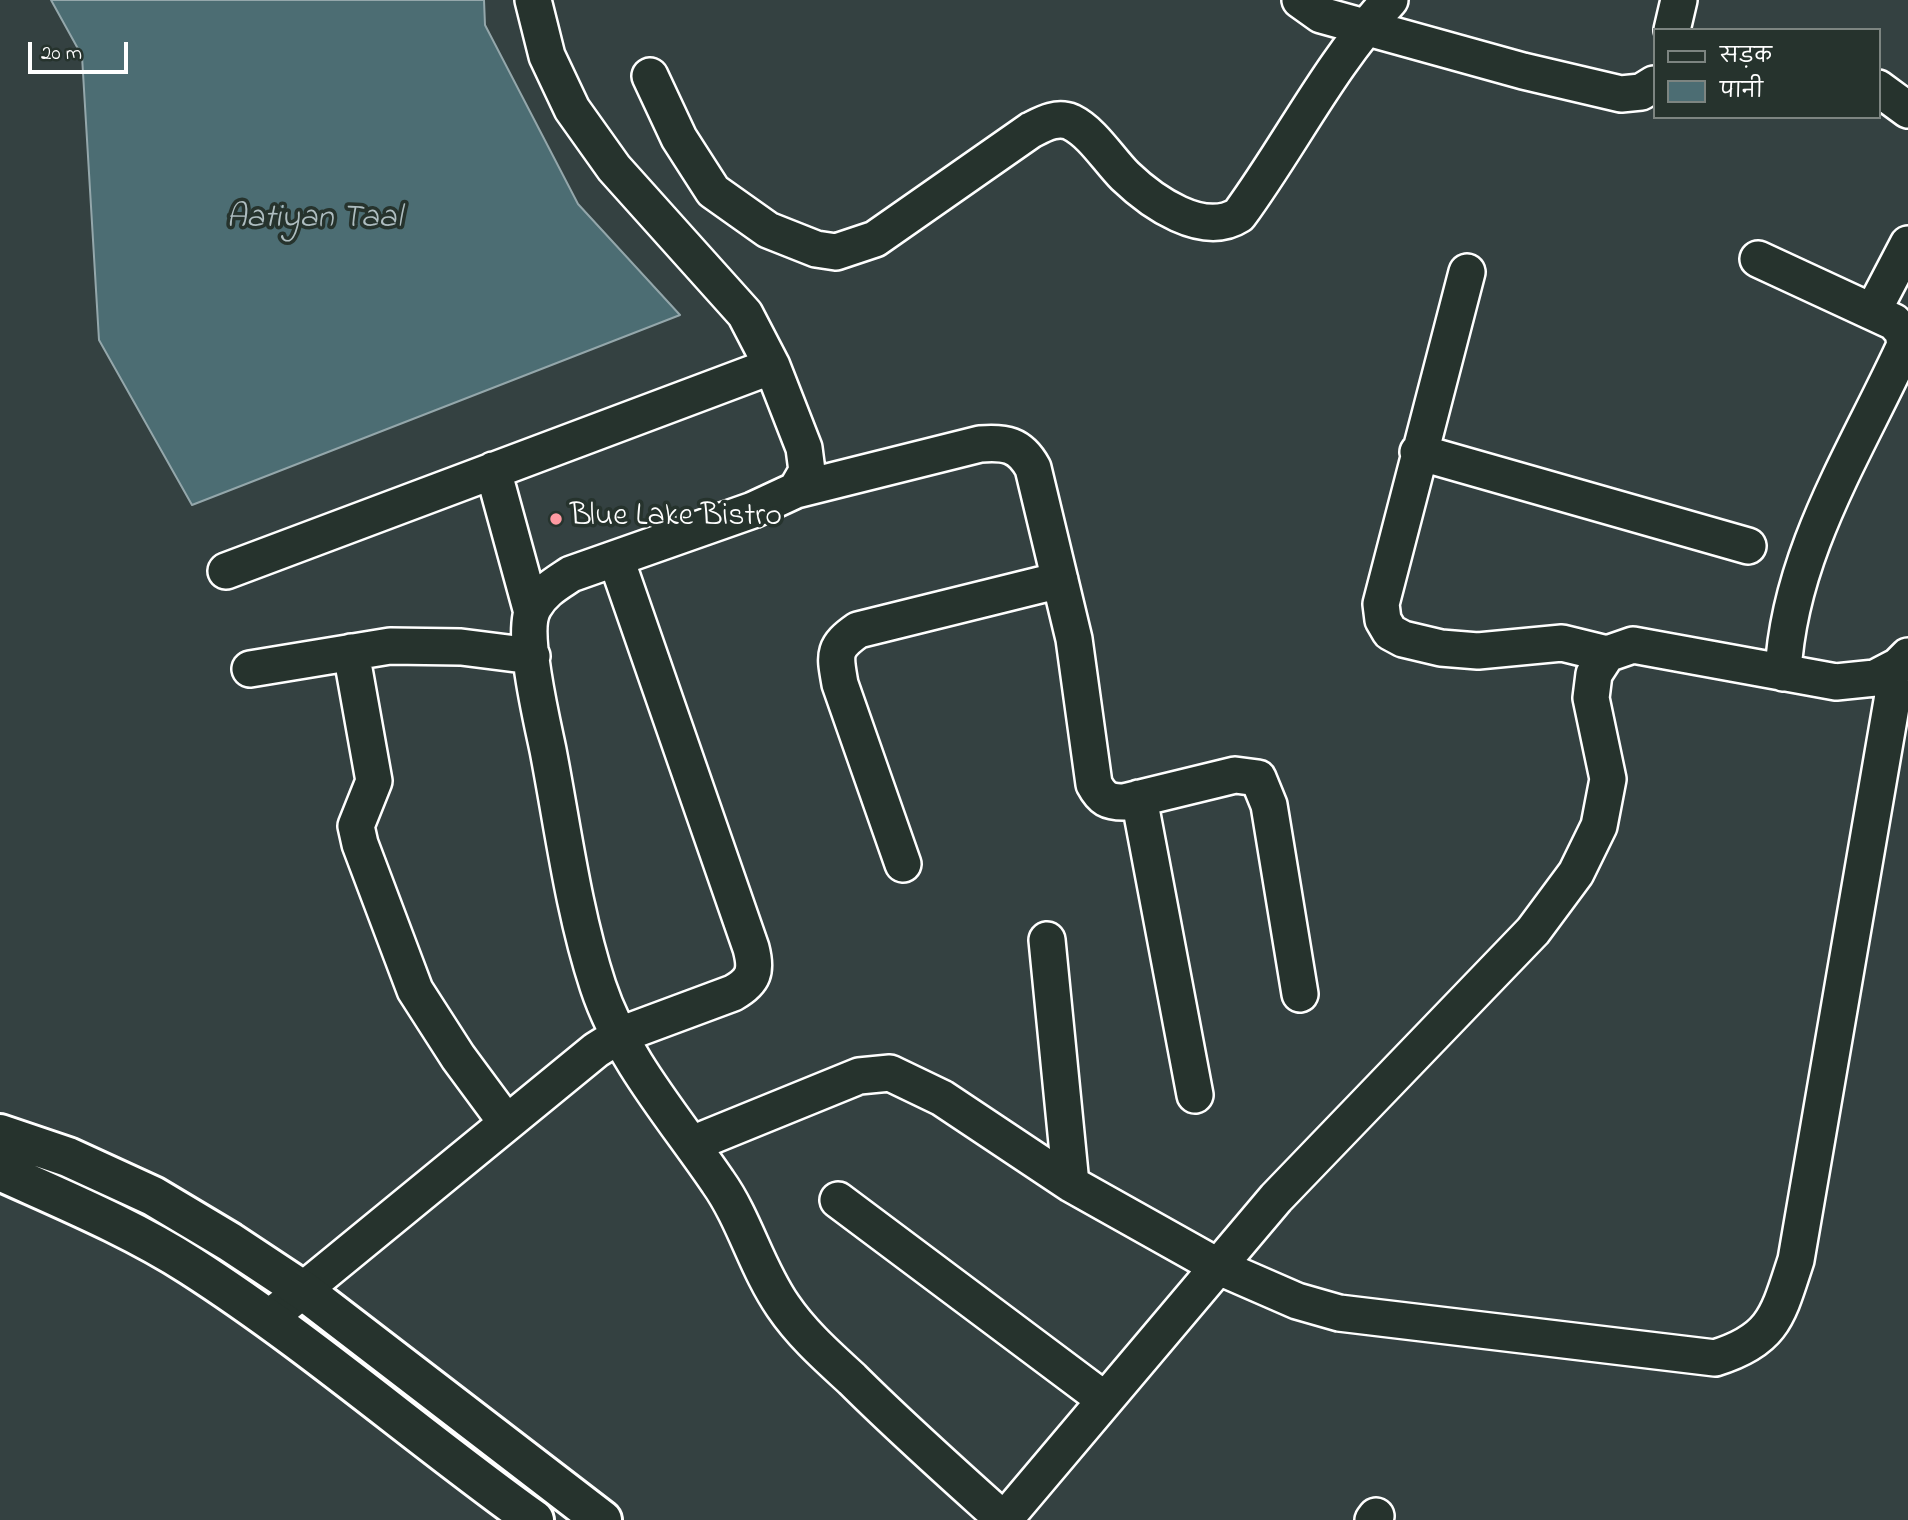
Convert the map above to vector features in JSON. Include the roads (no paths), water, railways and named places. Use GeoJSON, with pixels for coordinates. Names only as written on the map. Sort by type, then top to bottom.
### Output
{"type":"FeatureCollection","features":[{"type":"Feature","properties":{"kind":"main road"},"geometry":{"type":"LineString","coordinates":[[0,1134],[68,1157],[153,1196],[304,1291],[602,1520]]}},
{"type":"Feature","properties":{"kind":"main road"},"geometry":{"type":"LineString","coordinates":[[0,1171],[188,1264],[269,1318],[455,1463],[534,1520]]}},
{"type":"Feature","properties":{"kind":"street"},"geometry":{"type":"LineString","coordinates":[[533,0],[547,56],[572,109],[614,168],[745,314],[772,366],[804,447],[807,471],[796,490]]}},
{"type":"Feature","properties":{"kind":"street"},"geometry":{"type":"LineString","coordinates":[[1300,0],[1321,15],[1621,94],[1641,92],[1652,85]]}},
{"type":"Feature","properties":{"kind":"street"},"geometry":{"type":"LineString","coordinates":[[650,76],[679,138],[713,191],[768,230],[816,249],[836,252],[875,239],[1031,130],[1058,120],[1071,122],[1087,135],[1125,176],[1156,199],[1193,219],[1210,224],[1226,223],[1239,215],[1259,188],[1313,99],[1364,27],[1390,0]]}},
{"type":"Feature","properties":{"kind":"street"},"geometry":{"type":"LineString","coordinates":[[1672,28],[1679,0]]}},
{"type":"Feature","properties":{"kind":"street"},"geometry":{"type":"LineString","coordinates":[[1880,89],[1908,110]]}},
{"type":"Feature","properties":{"kind":"street"},"geometry":{"type":"LineString","coordinates":[[1873,310],[1908,244]]}},
{"type":"Feature","properties":{"kind":"street"},"geometry":{"type":"LineString","coordinates":[[1758,259],[1873,310],[1894,322],[1905,334],[1905,345],[1826,505],[1801,572],[1788,615],[1783,673]]}},
{"type":"Feature","properties":{"kind":"street"},"geometry":{"type":"LineString","coordinates":[[1467,272],[1418,452],[1381,604],[1383,620],[1390,632],[1403,639],[1441,648],[1478,651],[1562,643],[1607,654],[1633,645],[1836,682],[1875,678],[1903,661]]}},
{"type":"Feature","properties":{"kind":"street"},"geometry":{"type":"LineString","coordinates":[[226,571],[772,366]]}},
{"type":"Feature","properties":{"kind":"street"},"geometry":{"type":"LineString","coordinates":[[531,610],[545,591],[571,574],[753,510],[796,490],[980,444],[1000,442],[1016,446],[1026,454],[1033,468],[1060,580],[1074,639],[1094,785],[1100,797],[1110,802],[1139,798],[1235,775],[1258,778],[1269,805],[1300,994]]}},
{"type":"Feature","properties":{"kind":"street"},"geometry":{"type":"LineString","coordinates":[[1418,452],[1748,546]]}},
{"type":"Feature","properties":{"kind":"street"},"geometry":{"type":"LineString","coordinates":[[493,470],[531,610],[532,656],[583,932],[598,988],[620,1035],[650,1085],[720,1185],[745,1229],[762,1271],[800,1330],[891,1418],[1004,1520],[1343,1126],[1533,931],[1576,873],[1599,826],[1608,779],[1591,698],[1594,674],[1607,654]]}},
{"type":"Feature","properties":{"kind":"street"},"geometry":{"type":"LineString","coordinates":[[269,1318],[578,1063],[620,1035],[733,993],[748,985],[755,973],[751,948],[617,559]]}},
{"type":"Feature","properties":{"kind":"street"},"geometry":{"type":"LineString","coordinates":[[903,864],[840,684],[835,656],[842,641],[858,630],[1060,580]]}},
{"type":"Feature","properties":{"kind":"street"},"geometry":{"type":"LineString","coordinates":[[250,669],[415,644],[532,656]]}},
{"type":"Feature","properties":{"kind":"street"},"geometry":{"type":"LineString","coordinates":[[351,652],[374,781],[356,826],[360,844],[415,990],[458,1057],[506,1122]]}},
{"type":"Feature","properties":{"kind":"street"},"geometry":{"type":"LineString","coordinates":[[691,1144],[859,1076],[890,1073],[942,1098],[1071,1184],[1219,1268],[1297,1301],[1339,1313],[1715,1358],[1744,1349],[1766,1331],[1781,1306],[1797,1260],[1903,661]]}},
{"type":"Feature","properties":{"kind":"street"},"geometry":{"type":"LineString","coordinates":[[1139,798],[1195,1095]]}},
{"type":"Feature","properties":{"kind":"street"},"geometry":{"type":"LineString","coordinates":[[1047,940],[1071,1184]]}},
{"type":"Feature","properties":{"kind":"street"},"geometry":{"type":"LineString","coordinates":[[838,1200],[1105,1400]]}},
{"type":"Feature","properties":{"kind":"water","name":"Aatiyan Taal"},"geometry":{"type":"Polygon","coordinates":[[[51,0],[484,0],[485,25],[578,204],[680,315],[192,505],[99,340],[82,56],[51,0]]]}},
{"type":"Feature","properties":{"kind":"place","name":"Blue Lake Bistro"},"geometry":{"type":"Point","coordinates":[556,519]}}]}
